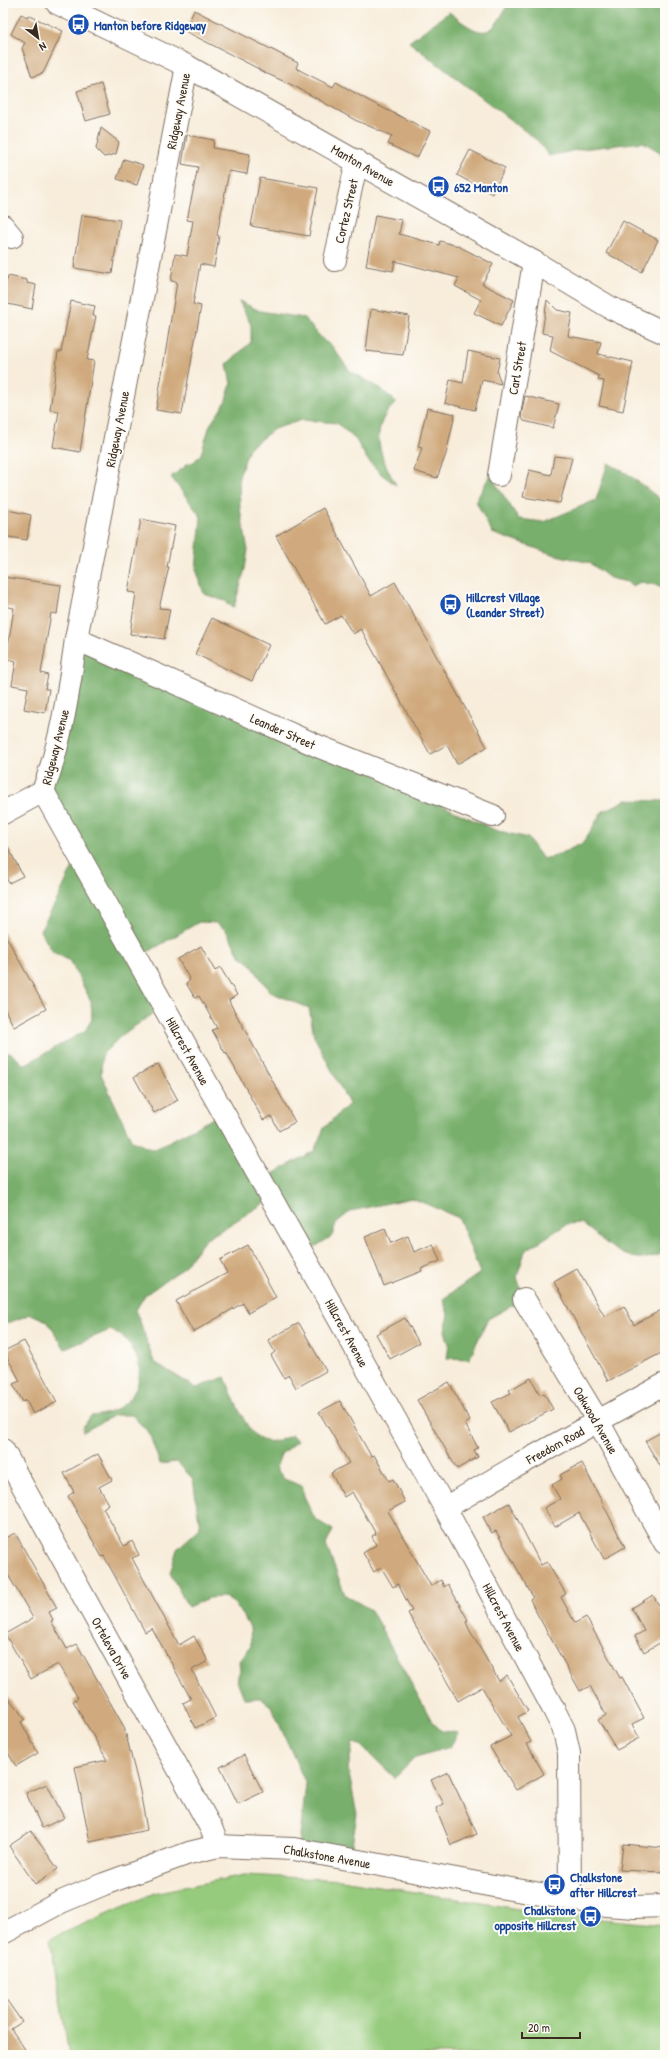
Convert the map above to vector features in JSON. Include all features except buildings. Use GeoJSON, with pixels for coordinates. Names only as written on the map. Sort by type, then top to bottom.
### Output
{"type":"FeatureCollection","features":[{"type":"Feature","properties":{"kind":"street","name":"Manton Avenue"},"geometry":{"type":"LineString","coordinates":[[57,3],[187,66],[534,262],[611,308],[665,332]]}},
{"type":"Feature","properties":{"kind":"street","name":"Ridgeway Avenue"},"geometry":{"type":"LineString","coordinates":[[43,791],[52,767],[70,685],[76,639],[187,66]]}},
{"type":"Feature","properties":{"kind":"street","name":"Cortez Street"},"geometry":{"type":"LineString","coordinates":[[335,260],[357,161]]}},
{"type":"Feature","properties":{"kind":"street","name":"Carl Street"},"geometry":{"type":"LineString","coordinates":[[499,475],[534,262]]}},
{"type":"Feature","properties":{"kind":"street","name":"Leander Street"},"geometry":{"type":"LineString","coordinates":[[76,639],[320,747],[493,816]]}},
{"type":"Feature","properties":{"kind":"street"},"geometry":{"type":"LineString","coordinates":[[3,813],[43,791]]}},
{"type":"Feature","properties":{"kind":"street","name":"Hillcrest Avenue"},"geometry":{"type":"LineString","coordinates":[[43,791],[445,1508],[564,1730],[569,1753],[570,1899]]}},
{"type":"Feature","properties":{"kind":"street","name":"Oakwood Avenue"},"geometry":{"type":"LineString","coordinates":[[524,1299],[598,1421],[665,1543]]}},
{"type":"Feature","properties":{"kind":"street","name":"Freedom Road"},"geometry":{"type":"LineString","coordinates":[[445,1508],[665,1384]]}},
{"type":"Feature","properties":{"kind":"street","name":"Orteleva Drive"},"geometry":{"type":"LineString","coordinates":[[3,1450],[207,1821],[218,1846]]}},
{"type":"Feature","properties":{"kind":"street","name":"Chalkstone Avenue"},"geometry":{"type":"LineString","coordinates":[[3,1933],[61,1902],[104,1884],[189,1853],[218,1846],[294,1849],[570,1899],[635,1907],[665,1906]]}},
{"type":"Feature","properties":{"kind":"green space"},"geometry":{"type":"Polygon","coordinates":[[[509,3],[665,3],[665,161],[660,152],[643,142],[581,149],[549,156],[538,141],[409,42],[449,12],[463,23],[480,31],[486,31],[491,29],[496,24],[509,3]]]}},
{"type":"Feature","properties":{"kind":"green space"},"geometry":{"type":"Polygon","coordinates":[[[239,301],[260,311],[304,318],[324,341],[331,345],[350,371],[380,388],[396,402],[387,412],[381,423],[379,441],[383,459],[396,485],[381,474],[367,459],[356,440],[337,423],[302,420],[274,429],[249,448],[239,477],[240,509],[248,550],[245,569],[234,607],[227,604],[228,602],[204,594],[196,569],[201,517],[171,477],[186,466],[184,465],[194,462],[201,454],[210,425],[225,403],[231,384],[227,364],[251,342],[251,325],[239,301]]]}},
{"type":"Feature","properties":{"kind":"green space"},"geometry":{"type":"Polygon","coordinates":[[[608,463],[628,474],[665,503],[665,587],[641,582],[631,586],[627,582],[610,578],[590,563],[552,554],[492,533],[476,501],[490,475],[519,519],[544,522],[596,500],[608,463]]]}},
{"type":"Feature","properties":{"kind":"green space"},"geometry":{"type":"Polygon","coordinates":[[[84,647],[348,762],[495,830],[528,838],[543,859],[555,856],[583,843],[602,812],[626,800],[665,801],[665,1252],[652,1257],[640,1258],[629,1256],[610,1246],[581,1223],[567,1224],[525,1251],[517,1277],[524,1299],[488,1319],[469,1359],[447,1358],[449,1344],[445,1331],[448,1314],[443,1299],[480,1273],[459,1218],[412,1198],[351,1211],[336,1223],[332,1236],[302,1255],[266,1202],[205,1240],[182,1269],[145,1295],[136,1310],[154,1362],[196,1388],[225,1377],[245,1422],[256,1436],[262,1440],[270,1441],[292,1435],[297,1441],[281,1454],[276,1468],[284,1479],[302,1486],[304,1496],[315,1519],[333,1530],[326,1545],[345,1595],[371,1610],[433,1723],[442,1731],[458,1733],[450,1747],[416,1757],[395,1778],[361,1745],[353,1743],[348,1769],[357,1814],[351,1852],[299,1844],[306,1784],[271,1706],[260,1698],[244,1698],[237,1680],[240,1670],[239,1661],[251,1646],[250,1627],[234,1603],[224,1597],[208,1598],[188,1607],[170,1573],[177,1549],[200,1528],[193,1479],[177,1462],[160,1464],[149,1433],[132,1415],[115,1415],[83,1432],[83,1427],[91,1416],[105,1414],[118,1408],[128,1401],[135,1391],[139,1380],[139,1368],[136,1355],[127,1340],[110,1330],[65,1349],[47,1321],[31,1314],[3,1325],[3,1051],[12,1054],[24,1065],[85,1031],[92,1019],[91,1001],[70,961],[53,952],[40,931],[77,858],[43,794],[84,647]],[[199,922],[136,959],[160,1009],[122,1035],[102,1055],[101,1074],[132,1141],[153,1150],[217,1116],[258,1182],[314,1151],[324,1128],[349,1104],[314,1036],[309,1008],[270,992],[250,963],[240,956],[226,930],[216,923],[199,922]]]}},
{"type":"Feature","properties":{"kind":"green space"},"geometry":{"type":"Polygon","coordinates":[[[244,1875],[342,1880],[549,1914],[665,1925],[665,2055],[69,2055],[50,1939],[154,1893],[244,1875]]]}},
{"type":"Feature","properties":{"kind":"place","name":"Manton before Ridgeway"},"geometry":{"type":"Point","coordinates":[79,25]}},
{"type":"Feature","properties":{"kind":"place","name":"652 Manton"},"geometry":{"type":"Point","coordinates":[438,187]}},
{"type":"Feature","properties":{"kind":"place","name":"Hillcrest Village (Leander Street)"},"geometry":{"type":"Point","coordinates":[450,604]}},
{"type":"Feature","properties":{"kind":"place","name":"Chalkstone after Hillcrest"},"geometry":{"type":"Point","coordinates":[555,1884]}},
{"type":"Feature","properties":{"kind":"place","name":"Chalkstone opposite Hillcrest"},"geometry":{"type":"Point","coordinates":[591,1917]}}]}
